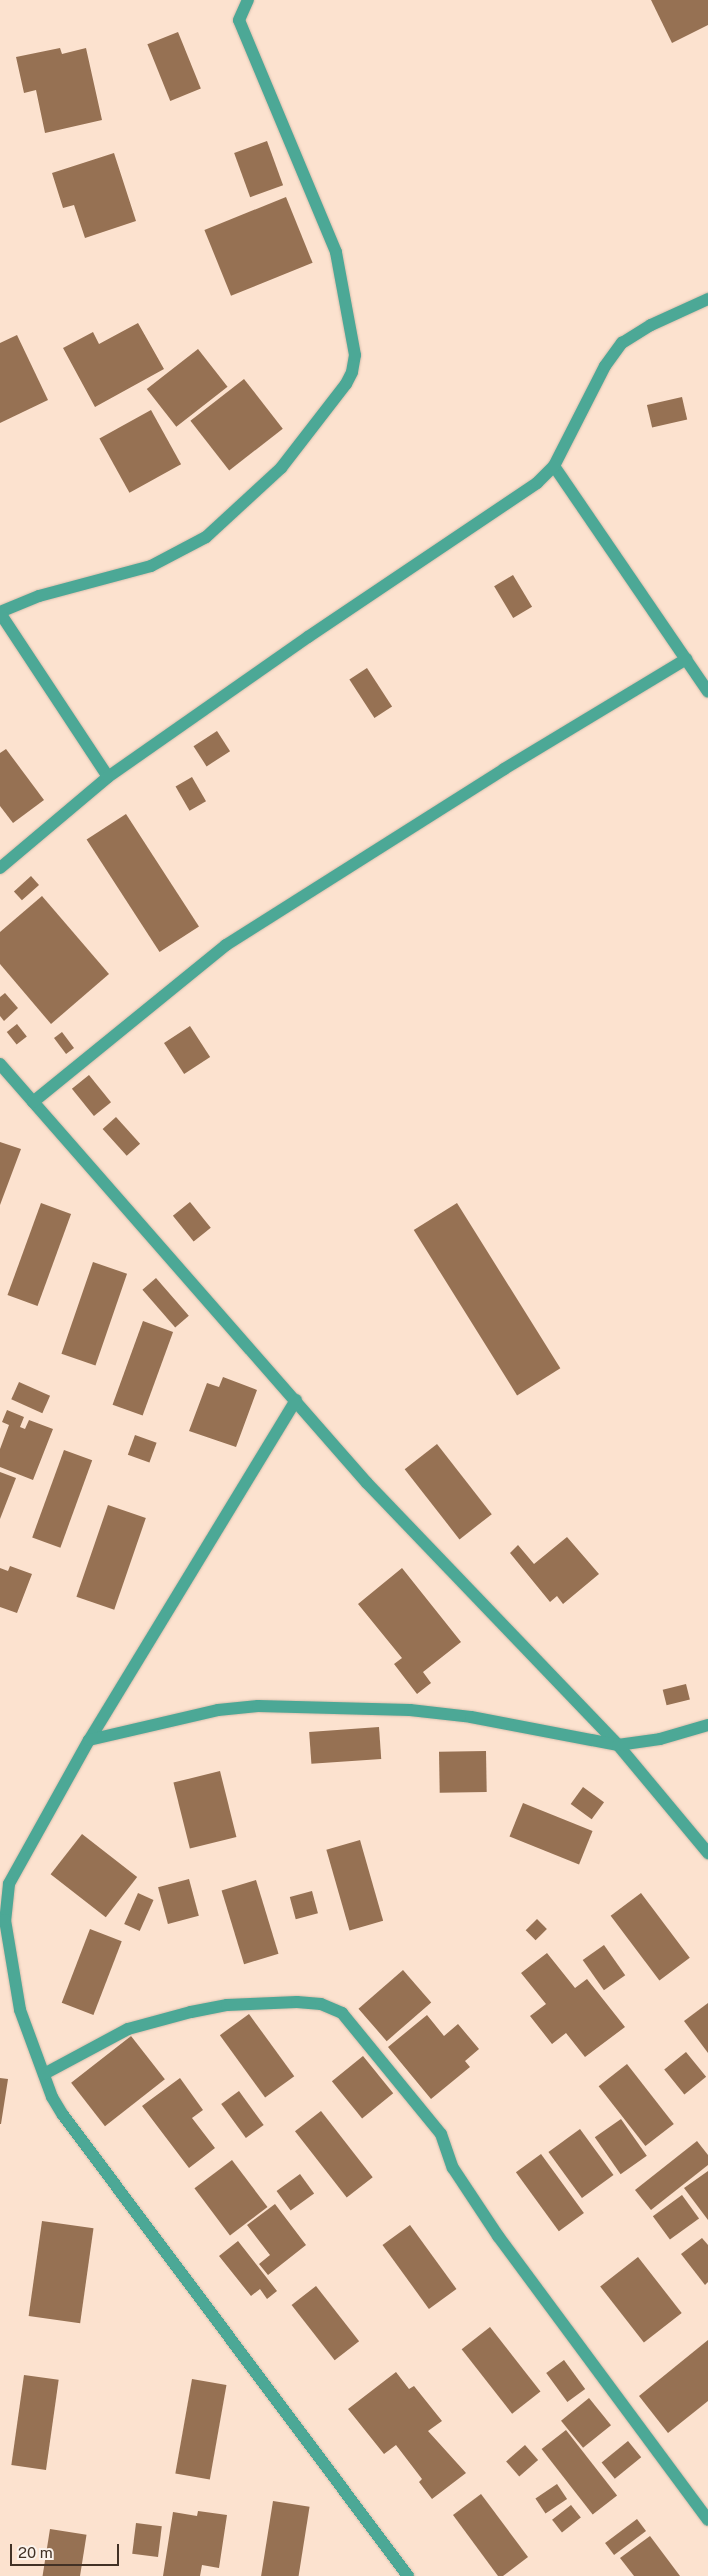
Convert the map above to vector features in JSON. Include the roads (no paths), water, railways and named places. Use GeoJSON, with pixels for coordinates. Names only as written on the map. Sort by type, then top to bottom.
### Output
{"type":"FeatureCollection","features":[{"type":"Feature","properties":{"kind":"street"},"geometry":{"type":"LineString","coordinates":[[108,778],[0,612],[39,596],[151,566],[206,537],[281,468],[346,384],[352,372],[355,355],[336,252],[239,20],[248,0]]}},
{"type":"Feature","properties":{"kind":"street"},"geometry":{"type":"LineString","coordinates":[[0,868],[108,778],[295,646],[537,483],[554,466],[605,366],[622,343],[650,325],[708,299]]}},
{"type":"Feature","properties":{"kind":"street"},"geometry":{"type":"LineString","coordinates":[[554,466],[708,692]]}},
{"type":"Feature","properties":{"kind":"street"},"geometry":{"type":"LineString","coordinates":[[34,1102],[226,945],[504,768],[686,659]]}},
{"type":"Feature","properties":{"kind":"street"},"geometry":{"type":"LineString","coordinates":[[0,1064],[367,1483],[618,1745],[708,1853]]}},
{"type":"Feature","properties":{"kind":"street"},"geometry":{"type":"LineString","coordinates":[[296,1400],[89,1740],[9,1884],[5,1920],[20,2010],[44,2074],[63,2115],[408,2576]]}},
{"type":"Feature","properties":{"kind":"street"},"geometry":{"type":"LineString","coordinates":[[89,1740],[218,1710],[258,1706],[410,1710],[471,1717],[618,1745],[660,1739],[708,1725]]}},
{"type":"Feature","properties":{"kind":"street"},"geometry":{"type":"LineString","coordinates":[[44,2074],[128,2029],[191,2012],[227,2005],[297,2002],[321,2004],[342,2013],[441,2134],[453,2168],[492,2228],[708,2520]]}}]}
